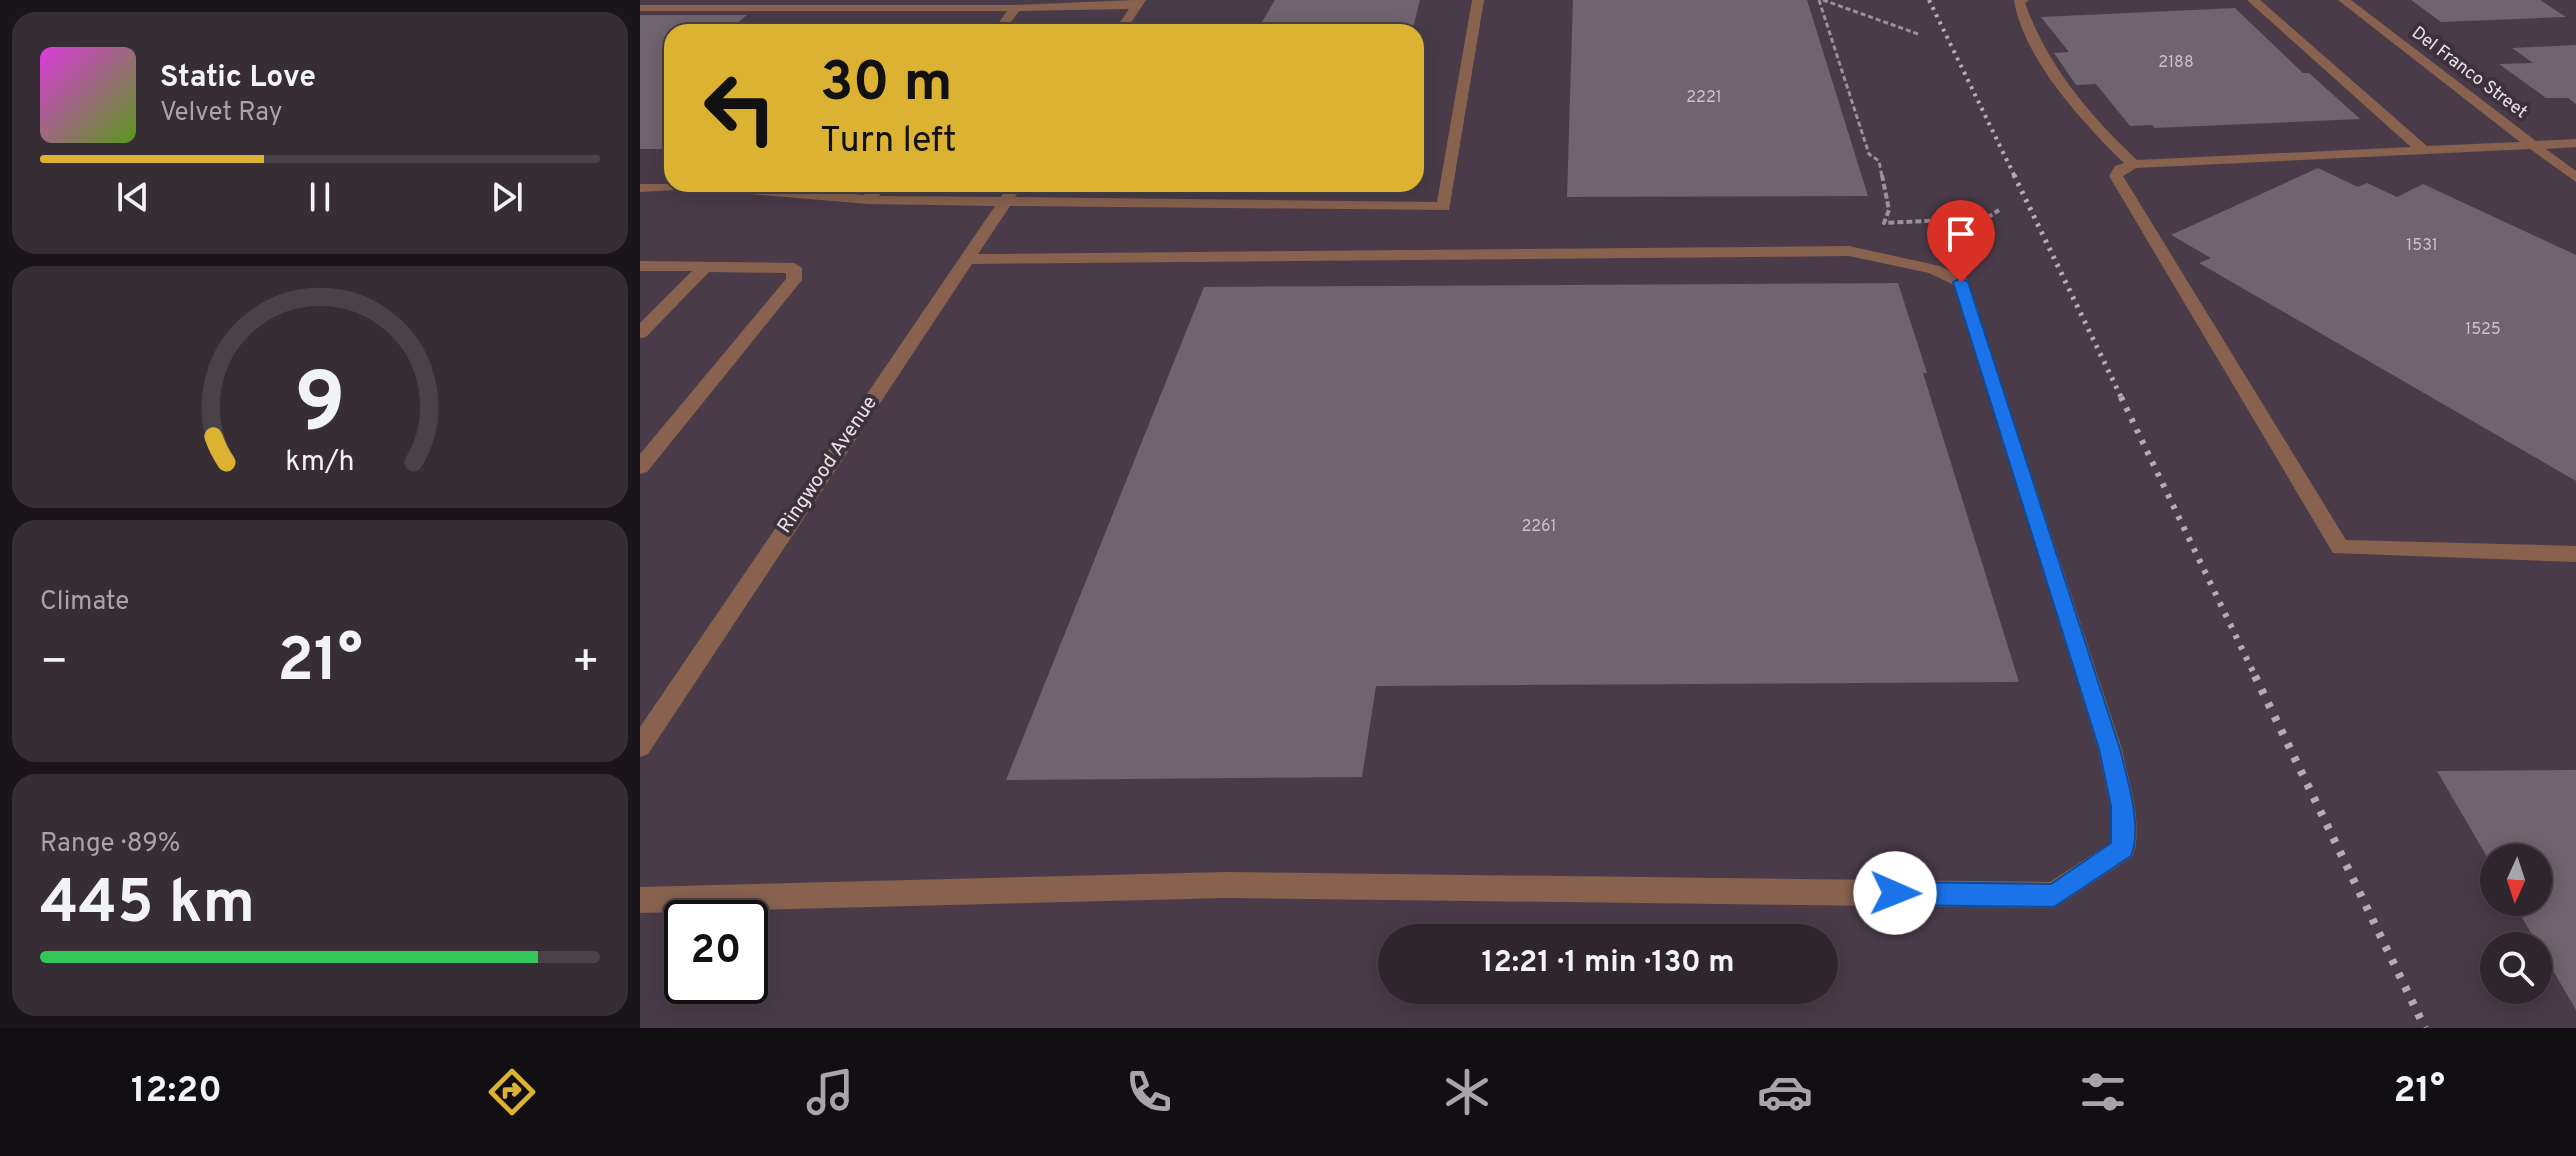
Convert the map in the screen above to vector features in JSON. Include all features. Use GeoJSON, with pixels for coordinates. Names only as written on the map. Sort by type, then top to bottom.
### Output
{"type":"FeatureCollection","features":[{"type":"Feature","properties":{"kind":"street"},"geometry":{"type":"LineString","coordinates":[[773,192],[868,200],[1444,207],[1478,0]]}},
{"type":"Feature","properties":{"kind":"street"},"geometry":{"type":"LineString","coordinates":[[2023,0],[2019,1],[2026,29],[2089,120],[2134,164]]}},
{"type":"Feature","properties":{"kind":"street"},"geometry":{"type":"LineString","coordinates":[[2253,0],[2423,150]]}},
{"type":"Feature","properties":{"kind":"street","name":"Del Franco Street"},"geometry":{"type":"LineString","coordinates":[[2344,0],[2576,178]]}},
{"type":"Feature","properties":{"kind":"street"},"geometry":{"type":"LineString","coordinates":[[640,8],[1016,8],[1139,2]]}},
{"type":"Feature","properties":{"kind":"street"},"geometry":{"type":"LineString","coordinates":[[1124,24],[1139,2]]}},
{"type":"Feature","properties":{"kind":"street"},"geometry":{"type":"LineString","coordinates":[[1004,24],[1016,8]]}},
{"type":"Feature","properties":{"kind":"street"},"geometry":{"type":"LineString","coordinates":[[2576,143],[2134,164],[2120,169],[2116,176],[2340,548],[2576,554]]}},
{"type":"Feature","properties":{"kind":"street"},"geometry":{"type":"LineString","coordinates":[[640,188],[664,187]]}},
{"type":"Feature","properties":{"kind":"street"},"geometry":{"type":"LineString","coordinates":[[868,200],[874,192]]}},
{"type":"Feature","properties":{"kind":"street","name":"Ringwood Avenue"},"geometry":{"type":"LineString","coordinates":[[640,747],[1012,192]]}},
{"type":"Feature","properties":{"kind":"street"},"geometry":{"type":"LineString","coordinates":[[640,900],[1225,885],[2054,895],[2123,849],[2122,806],[2110,749],[1961,282],[1934,269],[1849,251],[966,259]]}},
{"type":"Feature","properties":{"kind":"street"},"geometry":{"type":"LineString","coordinates":[[640,266],[794,268],[794,280],[640,467]]}},
{"type":"Feature","properties":{"kind":"street"},"geometry":{"type":"LineString","coordinates":[[640,333],[705,267]]}},
{"type":"Feature","properties":{"kind":"path"},"geometry":{"type":"LineString","coordinates":[[1821,0],[1918,34]]}},
{"type":"Feature","properties":{"kind":"path"},"geometry":{"type":"LineString","coordinates":[[1821,0],[1869,154],[1879,161],[1889,210],[1884,223],[1987,218],[1999,210]]}},
{"type":"Feature","properties":{"kind":"shaded area"},"geometry":{"type":"Polygon","coordinates":[[[640,0],[2576,0],[2576,1028],[640,1028],[640,0]]]}},
{"type":"Feature","properties":{"kind":"building"},"geometry":{"type":"Polygon","coordinates":[[[1275,0],[1420,0],[1414,24],[1261,24],[1275,0]]]}},
{"type":"Feature","properties":{"kind":"building"},"geometry":{"type":"Polygon","coordinates":[[[1573,0],[1807,0],[1868,196],[1567,197],[1573,0]]]}},
{"type":"Feature","properties":{"kind":"building"},"geometry":{"type":"Polygon","coordinates":[[[2411,0],[2540,0],[2566,17],[2441,22],[2411,0]]]}},
{"type":"Feature","properties":{"kind":"building"},"geometry":{"type":"Polygon","coordinates":[[[2235,8],[2303,73],[2309,73],[2360,119],[2154,128],[2152,125],[2130,126],[2096,84],[2076,85],[2054,53],[2069,52],[2041,17],[2235,8]]]}},
{"type":"Feature","properties":{"kind":"building"},"geometry":{"type":"Polygon","coordinates":[[[640,15],[747,15],[737,23],[664,24],[664,149],[640,149],[640,15]]]}},
{"type":"Feature","properties":{"kind":"building"},"geometry":{"type":"Polygon","coordinates":[[[2576,45],[2576,104],[2568,98],[2546,98],[2499,64],[2533,63],[2512,48],[2576,45]]]}},
{"type":"Feature","properties":{"kind":"building"},"geometry":{"type":"Polygon","coordinates":[[[2318,168],[2358,187],[2367,183],[2397,197],[2423,184],[2576,255],[2576,481],[2199,263],[2211,258],[2171,235],[2318,168]]]}},
{"type":"Feature","properties":{"kind":"building"},"geometry":{"type":"Polygon","coordinates":[[[1898,283],[2019,682],[1376,686],[1362,777],[1006,780],[1204,287],[1898,283]]]}},
{"type":"Feature","properties":{"kind":"building"},"geometry":{"type":"Polygon","coordinates":[[[2576,770],[2576,1010],[2552,969],[2552,932],[2530,932],[2521,916],[2552,916],[2552,844],[2480,845],[2437,771],[2576,770]]]}},
{"type":"Feature","properties":{"kind":"railway"},"geometry":{"type":"LineString","coordinates":[[1929,0],[2015,177]]}},
{"type":"Feature","properties":{"kind":"railway"},"geometry":{"type":"LineString","coordinates":[[2014,175],[2122,399]]}},
{"type":"Feature","properties":{"kind":"railway"},"geometry":{"type":"LineString","coordinates":[[2121,397],[2256,678]]}},
{"type":"Feature","properties":{"kind":"railway"},"geometry":{"type":"LineString","coordinates":[[2255,676],[2425,1028]]}},
{"type":"Feature","properties":{"kind":"route"},"geometry":{"type":"LineString","coordinates":[[1895,893],[2054,895],[2123,849],[2122,806],[2110,749],[1961,282]]}}]}
